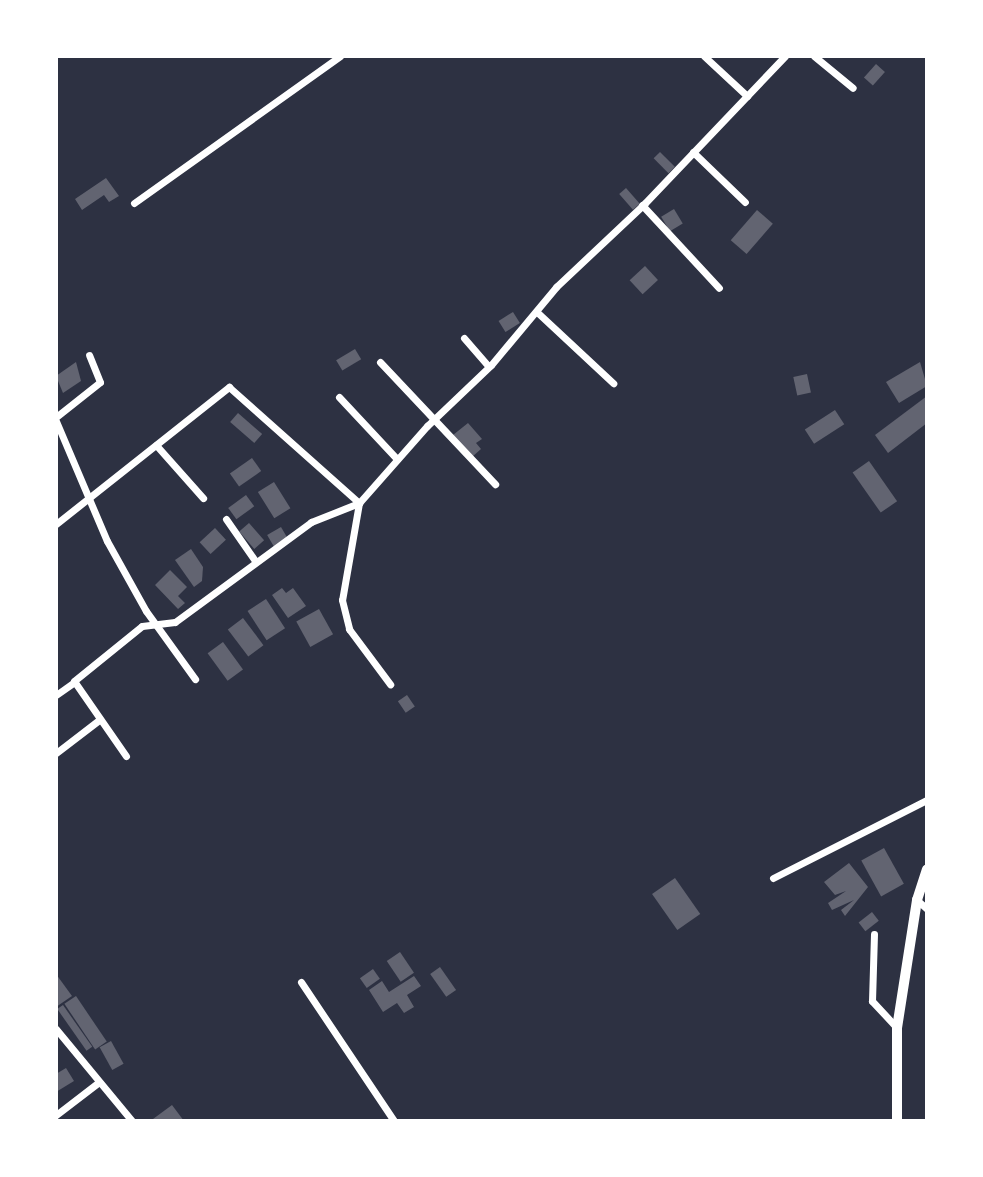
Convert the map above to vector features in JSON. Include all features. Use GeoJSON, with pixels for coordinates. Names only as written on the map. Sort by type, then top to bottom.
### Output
{"type":"FeatureCollection","features":[{"type":"Feature","properties":{"kind":"main road"},"geometry":{"type":"LineString","coordinates":[[897,1121],[897,1028],[917,900],[927,870]]}},
{"type":"Feature","properties":{"kind":"street"},"geometry":{"type":"LineString","coordinates":[[134,203],[340,56]]}},
{"type":"Feature","properties":{"kind":"street"},"geometry":{"type":"LineString","coordinates":[[704,56],[747,96]]}},
{"type":"Feature","properties":{"kind":"street"},"geometry":{"type":"LineString","coordinates":[[56,695],[142,626],[175,622],[311,522],[359,503],[434,419],[489,367],[538,313],[556,287],[642,205],[785,56]]}},
{"type":"Feature","properties":{"kind":"street"},"geometry":{"type":"LineString","coordinates":[[814,56],[853,88]]}},
{"type":"Feature","properties":{"kind":"street"},"geometry":{"type":"LineString","coordinates":[[693,152],[745,202]]}},
{"type":"Feature","properties":{"kind":"street"},"geometry":{"type":"LineString","coordinates":[[642,205],[719,288]]}},
{"type":"Feature","properties":{"kind":"street"},"geometry":{"type":"LineString","coordinates":[[538,313],[613,383]]}},
{"type":"Feature","properties":{"kind":"street"},"geometry":{"type":"LineString","coordinates":[[464,338],[489,367]]}},
{"type":"Feature","properties":{"kind":"street"},"geometry":{"type":"LineString","coordinates":[[89,355],[100,382],[56,419],[107,541],[157,625],[195,679]]}},
{"type":"Feature","properties":{"kind":"street"},"geometry":{"type":"LineString","coordinates":[[380,362],[495,484]]}},
{"type":"Feature","properties":{"kind":"street"},"geometry":{"type":"LineString","coordinates":[[56,524],[229,387],[359,503]]}},
{"type":"Feature","properties":{"kind":"street"},"geometry":{"type":"LineString","coordinates":[[339,397],[397,459]]}},
{"type":"Feature","properties":{"kind":"street"},"geometry":{"type":"LineString","coordinates":[[156,445],[203,498]]}},
{"type":"Feature","properties":{"kind":"street"},"geometry":{"type":"LineString","coordinates":[[359,503],[342,600],[349,629],[390,684]]}},
{"type":"Feature","properties":{"kind":"street"},"geometry":{"type":"LineString","coordinates":[[226,519],[256,562]]}},
{"type":"Feature","properties":{"kind":"street"},"geometry":{"type":"LineString","coordinates":[[73,683],[126,756]]}},
{"type":"Feature","properties":{"kind":"street"},"geometry":{"type":"LineString","coordinates":[[56,753],[99,720]]}},
{"type":"Feature","properties":{"kind":"street"},"geometry":{"type":"LineString","coordinates":[[773,878],[927,800]]}},
{"type":"Feature","properties":{"kind":"street"},"geometry":{"type":"LineString","coordinates":[[917,900],[927,909]]}},
{"type":"Feature","properties":{"kind":"street"},"geometry":{"type":"LineString","coordinates":[[874,934],[872,1001],[897,1028]]}},
{"type":"Feature","properties":{"kind":"street"},"geometry":{"type":"LineString","coordinates":[[301,982],[394,1121]]}},
{"type":"Feature","properties":{"kind":"street"},"geometry":{"type":"LineString","coordinates":[[56,1029],[132,1121]]}},
{"type":"Feature","properties":{"kind":"street"},"geometry":{"type":"LineString","coordinates":[[56,1115],[99,1082]]}},
{"type":"Feature","properties":{"kind":"building"},"geometry":{"type":"Polygon","coordinates":[[[876,64],[885,72],[873,85],[864,77],[876,64]]]}},
{"type":"Feature","properties":{"kind":"building"},"geometry":{"type":"Polygon","coordinates":[[[660,152],[675,167],[668,173],[654,158],[660,152]]]}},
{"type":"Feature","properties":{"kind":"building"},"geometry":{"type":"Polygon","coordinates":[[[106,178],[119,196],[109,202],[104,195],[82,210],[75,199],[106,178]]]}},
{"type":"Feature","properties":{"kind":"building"},"geometry":{"type":"Polygon","coordinates":[[[626,188],[640,204],[633,210],[619,194],[626,188]]]}},
{"type":"Feature","properties":{"kind":"building"},"geometry":{"type":"Polygon","coordinates":[[[674,209],[683,224],[670,231],[661,217],[674,209]]]}},
{"type":"Feature","properties":{"kind":"building"},"geometry":{"type":"Polygon","coordinates":[[[757,210],[773,224],[747,254],[731,240],[757,210]]]}},
{"type":"Feature","properties":{"kind":"building"},"geometry":{"type":"Polygon","coordinates":[[[645,266],[658,280],[643,294],[630,280],[645,266]]]}},
{"type":"Feature","properties":{"kind":"building"},"geometry":{"type":"Polygon","coordinates":[[[513,312],[520,323],[505,332],[499,321],[513,312]]]}},
{"type":"Feature","properties":{"kind":"building"},"geometry":{"type":"Polygon","coordinates":[[[355,349],[361,359],[342,371],[336,360],[355,349]]]}},
{"type":"Feature","properties":{"kind":"building"},"geometry":{"type":"Polygon","coordinates":[[[76,362],[81,381],[63,393],[56,376],[76,362]]]}},
{"type":"Feature","properties":{"kind":"building"},"geometry":{"type":"Polygon","coordinates":[[[920,362],[927,386],[899,403],[886,382],[920,362]]]}},
{"type":"Feature","properties":{"kind":"building"},"geometry":{"type":"Polygon","coordinates":[[[807,374],[811,393],[797,395],[793,377],[807,374]]]}},
{"type":"Feature","properties":{"kind":"building"},"geometry":{"type":"Polygon","coordinates":[[[927,396],[927,423],[888,453],[875,435],[927,396]]]}},
{"type":"Feature","properties":{"kind":"building"},"geometry":{"type":"Polygon","coordinates":[[[835,410],[844,424],[814,444],[805,430],[835,410]]]}},
{"type":"Feature","properties":{"kind":"building"},"geometry":{"type":"Polygon","coordinates":[[[238,413],[262,434],[254,443],[230,422],[238,413]]]}},
{"type":"Feature","properties":{"kind":"building"},"geometry":{"type":"Polygon","coordinates":[[[468,423],[482,439],[476,443],[481,449],[472,457],[453,435],[468,423]]]}},
{"type":"Feature","properties":{"kind":"building"},"geometry":{"type":"Polygon","coordinates":[[[252,458],[261,471],[239,487],[230,473],[252,458]]]}},
{"type":"Feature","properties":{"kind":"building"},"geometry":{"type":"Polygon","coordinates":[[[869,461],[897,501],[881,513],[853,472],[869,461]]]}},
{"type":"Feature","properties":{"kind":"building"},"geometry":{"type":"Polygon","coordinates":[[[274,482],[290,508],[274,518],[258,492],[274,482]]]}},
{"type":"Feature","properties":{"kind":"building"},"geometry":{"type":"Polygon","coordinates":[[[246,495],[254,506],[236,519],[228,508],[246,495]]]}},
{"type":"Feature","properties":{"kind":"building"},"geometry":{"type":"Polygon","coordinates":[[[249,523],[264,540],[254,549],[239,532],[249,523]]]}},
{"type":"Feature","properties":{"kind":"building"},"geometry":{"type":"Polygon","coordinates":[[[281,527],[288,539],[274,547],[267,535],[281,527]]]}},
{"type":"Feature","properties":{"kind":"building"},"geometry":{"type":"Polygon","coordinates":[[[215,528],[226,540],[211,554],[200,542],[215,528]]]}},
{"type":"Feature","properties":{"kind":"building"},"geometry":{"type":"Polygon","coordinates":[[[191,549],[203,567],[202,581],[194,587],[175,560],[191,549]]]}},
{"type":"Feature","properties":{"kind":"building"},"geometry":{"type":"Polygon","coordinates":[[[170,570],[187,587],[178,596],[185,603],[178,609],[155,585],[170,570]]]}},
{"type":"Feature","properties":{"kind":"building"},"geometry":{"type":"Polygon","coordinates":[[[282,588],[286,593],[293,588],[306,606],[288,618],[272,595],[282,588]]]}},
{"type":"Feature","properties":{"kind":"building"},"geometry":{"type":"Polygon","coordinates":[[[266,599],[285,628],[267,640],[248,611],[266,599]]]}},
{"type":"Feature","properties":{"kind":"building"},"geometry":{"type":"Polygon","coordinates":[[[319,609],[333,634],[310,647],[296,622],[319,609]]]}},
{"type":"Feature","properties":{"kind":"building"},"geometry":{"type":"Polygon","coordinates":[[[243,618],[263,645],[248,657],[228,629],[243,618]]]}},
{"type":"Feature","properties":{"kind":"building"},"geometry":{"type":"Polygon","coordinates":[[[223,642],[243,670],[228,681],[208,653],[223,642]]]}},
{"type":"Feature","properties":{"kind":"building"},"geometry":{"type":"Polygon","coordinates":[[[407,695],[415,707],[406,713],[398,701],[407,695]]]}},
{"type":"Feature","properties":{"kind":"building"},"geometry":{"type":"Polygon","coordinates":[[[884,848],[904,884],[881,896],[861,861],[884,848]]]}},
{"type":"Feature","properties":{"kind":"building"},"geometry":{"type":"Polygon","coordinates":[[[849,863],[868,887],[845,916],[841,910],[854,900],[832,910],[828,903],[846,891],[835,895],[824,882],[849,863]]]}},
{"type":"Feature","properties":{"kind":"building"},"geometry":{"type":"Polygon","coordinates":[[[675,878],[700,914],[677,930],[652,894],[675,878]]]}},
{"type":"Feature","properties":{"kind":"building"},"geometry":{"type":"Polygon","coordinates":[[[872,912],[879,921],[865,931],[859,922],[872,912]]]}},
{"type":"Feature","properties":{"kind":"building"},"geometry":{"type":"Polygon","coordinates":[[[400,952],[414,973],[401,982],[387,961],[400,952]]]}},
{"type":"Feature","properties":{"kind":"building"},"geometry":{"type":"Polygon","coordinates":[[[440,967],[456,990],[446,997],[430,974],[440,967]]]}},
{"type":"Feature","properties":{"kind":"building"},"geometry":{"type":"Polygon","coordinates":[[[373,969],[380,979],[367,988],[360,978],[373,969]]]}},
{"type":"Feature","properties":{"kind":"building"},"geometry":{"type":"Polygon","coordinates":[[[56,974],[72,996],[56,1007],[56,974]]]}},
{"type":"Feature","properties":{"kind":"building"},"geometry":{"type":"Polygon","coordinates":[[[414,976],[421,986],[407,995],[414,1007],[404,1013],[397,1003],[383,1012],[369,990],[382,981],[389,992],[414,976]]]}},
{"type":"Feature","properties":{"kind":"building"},"geometry":{"type":"Polygon","coordinates":[[[76,996],[107,1042],[95,1049],[64,1004],[76,996]]]}},
{"type":"Feature","properties":{"kind":"building"},"geometry":{"type":"Polygon","coordinates":[[[63,1005],[92,1047],[87,1051],[57,1009],[63,1005]]]}},
{"type":"Feature","properties":{"kind":"building"},"geometry":{"type":"Polygon","coordinates":[[[111,1041],[124,1064],[112,1070],[100,1047],[111,1041]]]}},
{"type":"Feature","properties":{"kind":"building"},"geometry":{"type":"Polygon","coordinates":[[[66,1068],[74,1081],[56,1092],[56,1074],[66,1068]]]}},
{"type":"Feature","properties":{"kind":"building"},"geometry":{"type":"Polygon","coordinates":[[[172,1105],[184,1121],[154,1121],[153,1119],[172,1105]]]}}]}
